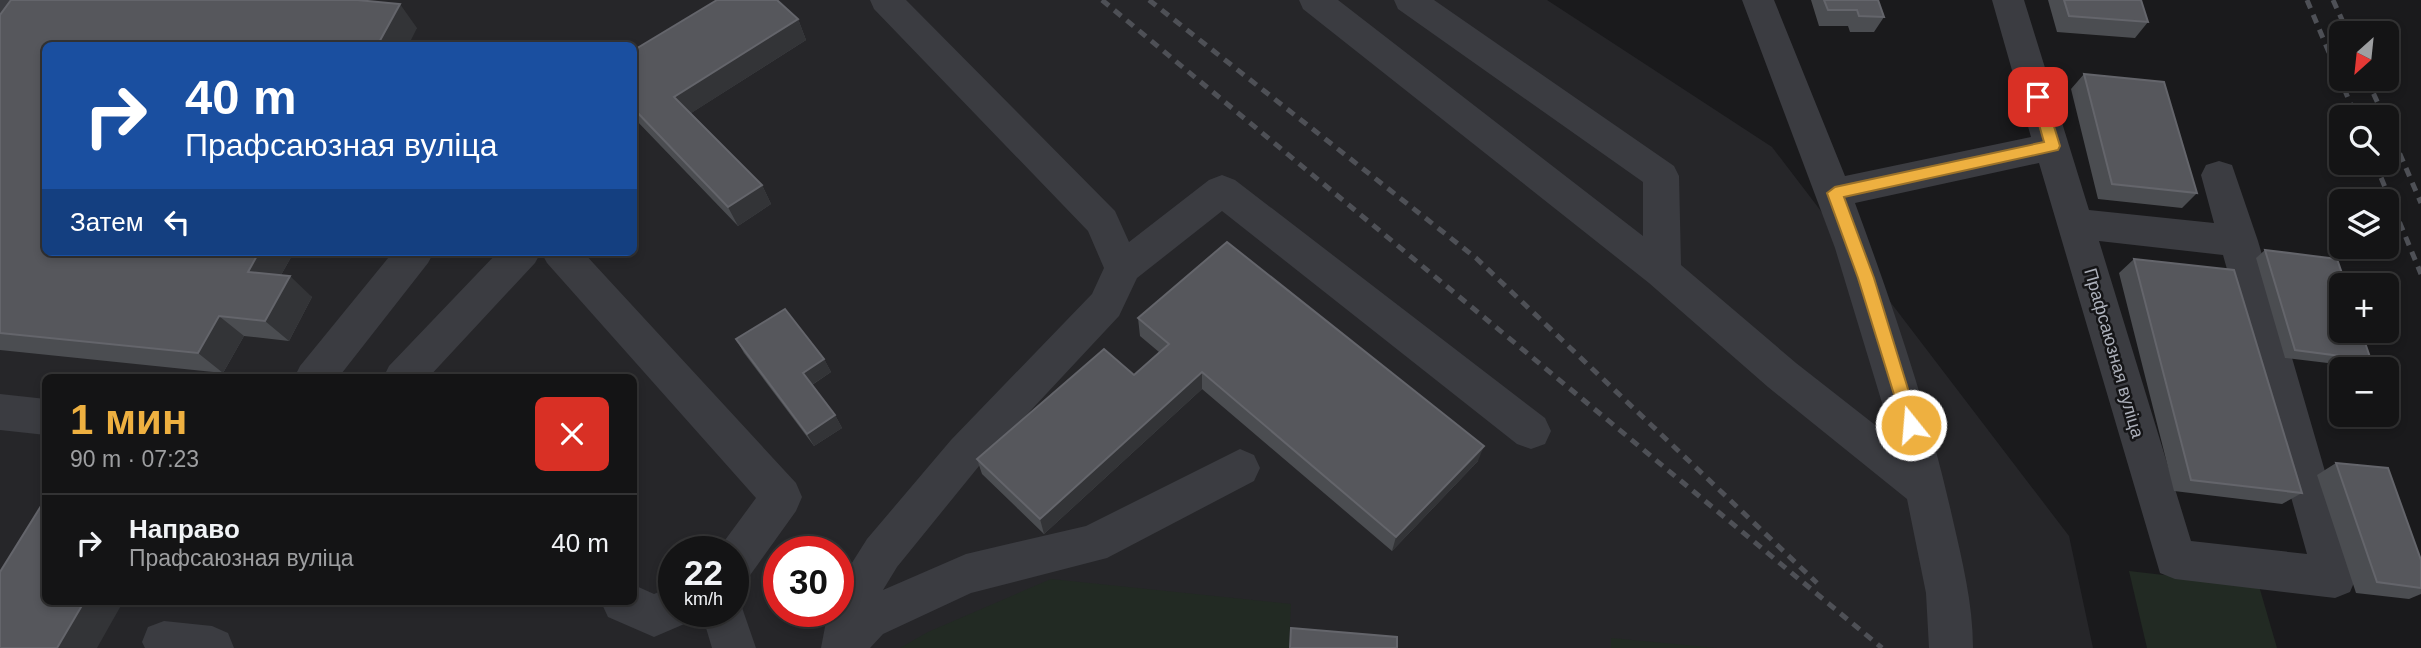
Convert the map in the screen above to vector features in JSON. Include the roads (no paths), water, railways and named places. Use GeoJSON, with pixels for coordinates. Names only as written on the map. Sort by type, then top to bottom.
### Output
{"type":"FeatureCollection","features":[{"type":"Feature","properties":{"kind":"street"},"geometry":{"type":"LineString","coordinates":[[0,12],[9,0]]}},
{"type":"Feature","properties":{"kind":"street"},"geometry":{"type":"LineString","coordinates":[[886,0],[1102,222],[1123,268]]}},
{"type":"Feature","properties":{"kind":"street"},"geometry":{"type":"LineString","coordinates":[[1315,0],[1662,272],[1782,375],[1925,489]]}},
{"type":"Feature","properties":{"kind":"street"},"geometry":{"type":"LineString","coordinates":[[1410,0],[1661,176],[1662,272]]}},
{"type":"Feature","properties":{"kind":"street"},"geometry":{"type":"LineString","coordinates":[[1758,0],[1866,278],[1907,413],[1952,614],[1951,648]]}},
{"type":"Feature","properties":{"kind":"street","name":"Прафсаюзная вуліца"},"geometry":{"type":"LineString","coordinates":[[2008,0],[2175,559],[2335,578],[2239,241]]}},
{"type":"Feature","properties":{"kind":"street"},"geometry":{"type":"LineString","coordinates":[[1835,193],[2053,146]]}},
{"type":"Feature","properties":{"kind":"street"},"geometry":{"type":"LineString","coordinates":[[2076,224],[2239,241],[2219,175]]}},
{"type":"Feature","properties":{"kind":"street"},"geometry":{"type":"LineString","coordinates":[[844,646],[850,606],[882,553],[965,453],[1106,304],[1123,268],[1222,190],[1531,431]]}},
{"type":"Feature","properties":{"kind":"street"},"geometry":{"type":"LineString","coordinates":[[317,374],[412,256]]}},
{"type":"Feature","properties":{"kind":"street"},"geometry":{"type":"LineString","coordinates":[[407,374],[518,256]]}},
{"type":"Feature","properties":{"kind":"street"},"geometry":{"type":"LineString","coordinates":[[564,256],[780,497],[749,541]]}},
{"type":"Feature","properties":{"kind":"street"},"geometry":{"type":"LineString","coordinates":[[0,412],[42,417]]}},
{"type":"Feature","properties":{"kind":"street"},"geometry":{"type":"LineString","coordinates":[[844,646],[868,619],[966,574],[1092,544],[1240,468]]}},
{"type":"Feature","properties":{"kind":"street"},"geometry":{"type":"LineString","coordinates":[[630,605],[654,616],[658,614]]}},
{"type":"Feature","properties":{"kind":"street"},"geometry":{"type":"LineString","coordinates":[[728,627],[734,648]]}},
{"type":"Feature","properties":{"kind":"street"},"geometry":{"type":"LineString","coordinates":[[164,642],[212,648]]}},
{"type":"Feature","properties":{"kind":"railway"},"geometry":{"type":"LineString","coordinates":[[1102,0],[1882,648]]}},
{"type":"Feature","properties":{"kind":"railway"},"geometry":{"type":"LineString","coordinates":[[1149,0],[1476,258],[1817,583]]}},
{"type":"Feature","properties":{"kind":"railway"},"geometry":{"type":"LineString","coordinates":[[2307,0],[2351,105]]}},
{"type":"Feature","properties":{"kind":"railway"},"geometry":{"type":"LineString","coordinates":[[2333,0],[2343,21]]}},
{"type":"Feature","properties":{"kind":"railway"},"geometry":{"type":"LineString","coordinates":[[2372,91],[2379,105]]}},
{"type":"Feature","properties":{"kind":"railway"},"geometry":{"type":"LineString","coordinates":[[2399,152],[2421,203]]}},
{"type":"Feature","properties":{"kind":"railway"},"geometry":{"type":"LineString","coordinates":[[2380,175],[2421,274]]}}]}
